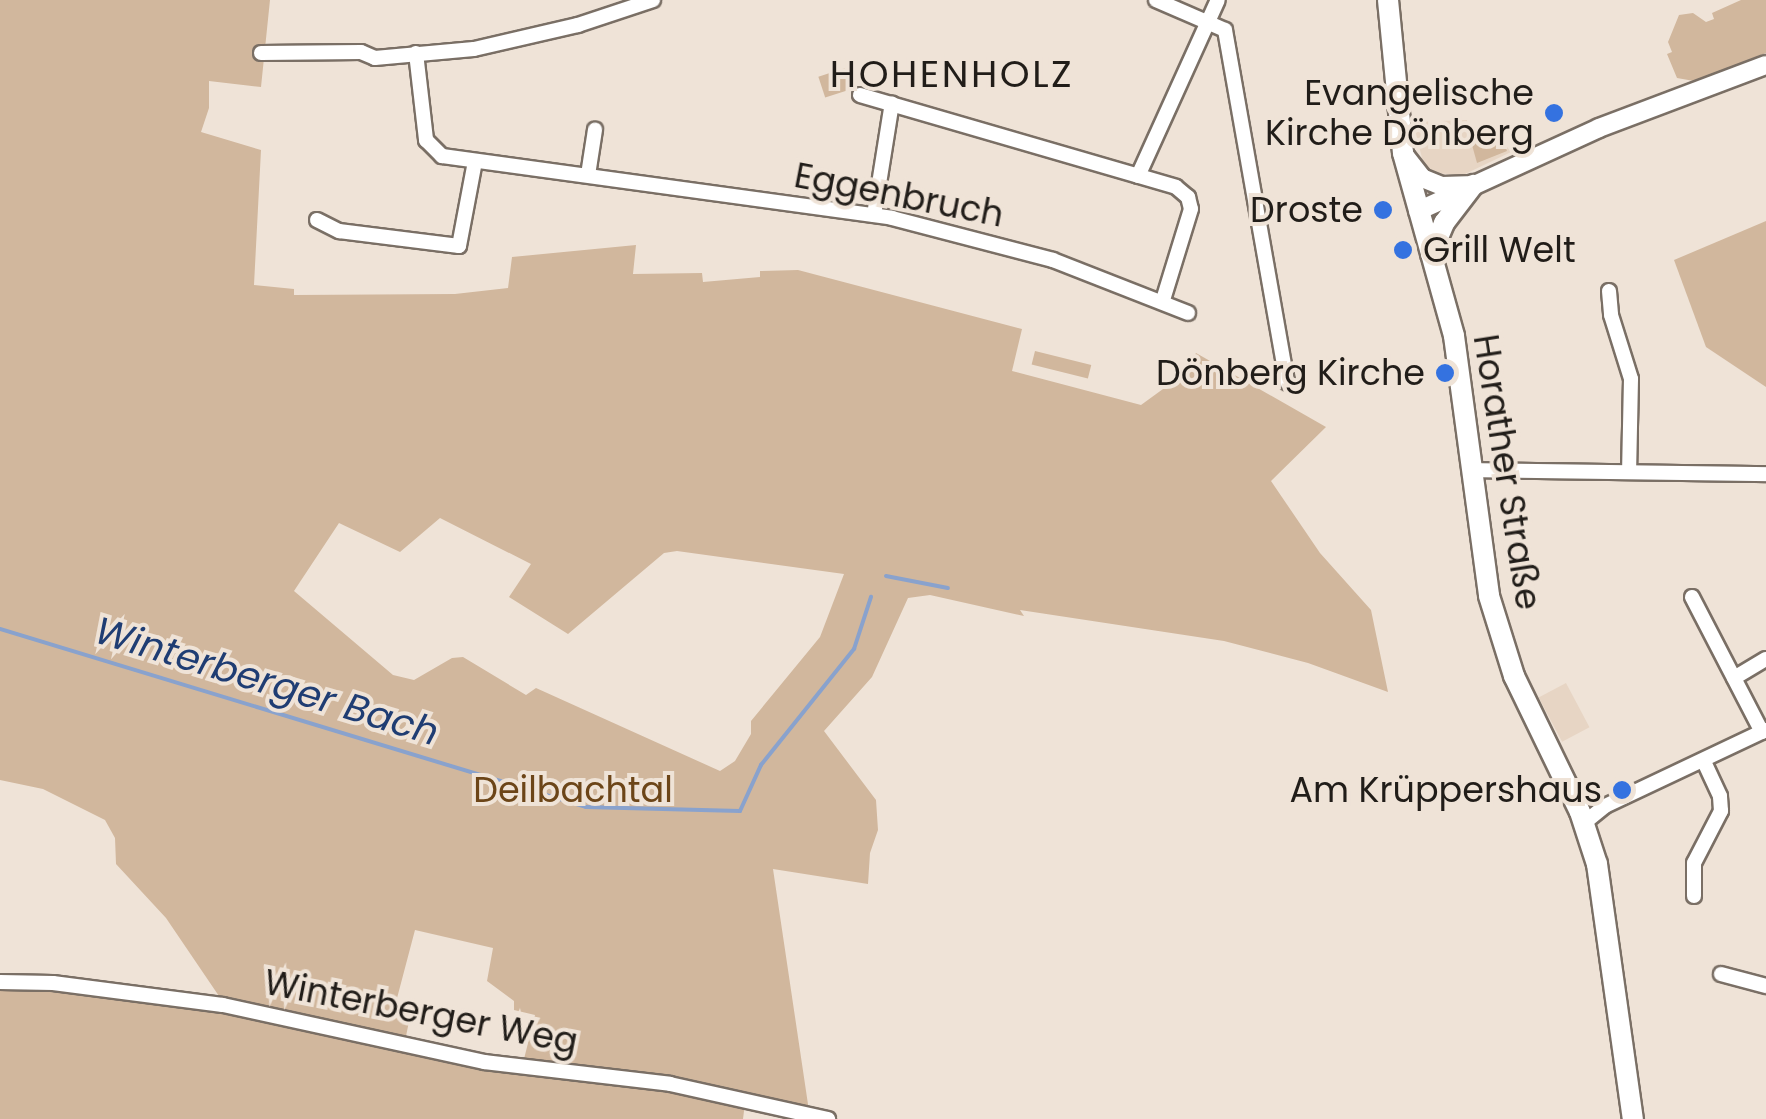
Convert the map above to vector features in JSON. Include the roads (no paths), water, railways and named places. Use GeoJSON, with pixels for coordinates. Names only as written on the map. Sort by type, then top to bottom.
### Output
{"type":"FeatureCollection","features":[{"type":"Feature","properties":{"kind":"main road","name":"Horather Straße"},"geometry":{"type":"LineString","coordinates":[[1388,0],[1402,153],[1454,336],[1495,621],[1514,676],[1584,823],[1606,906],[1633,1119]]}},
{"type":"Feature","properties":{"kind":"main road"},"geometry":{"type":"LineString","coordinates":[[1431,254],[1444,223],[1472,185]]}},
{"type":"Feature","properties":{"kind":"street"},"geometry":{"type":"LineString","coordinates":[[260,54],[361,52],[375,58],[474,49],[541,35],[653,0]]}},
{"type":"Feature","properties":{"kind":"street"},"geometry":{"type":"LineString","coordinates":[[1156,0],[1226,30],[1288,383]]}},
{"type":"Feature","properties":{"kind":"street"},"geometry":{"type":"LineString","coordinates":[[1138,176],[1218,0]]}},
{"type":"Feature","properties":{"kind":"street","name":"Eggenbruch"},"geometry":{"type":"LineString","coordinates":[[416,53],[426,140],[442,156],[874,215],[1015,248],[1188,312]]}},
{"type":"Feature","properties":{"kind":"street"},"geometry":{"type":"LineString","coordinates":[[1418,211],[1599,128],[1766,64]]}},
{"type":"Feature","properties":{"kind":"street"},"geometry":{"type":"LineString","coordinates":[[860,95],[1176,187],[1188,198],[1192,209],[1163,300]]}},
{"type":"Feature","properties":{"kind":"street"},"geometry":{"type":"LineString","coordinates":[[874,215],[892,104]]}},
{"type":"Feature","properties":{"kind":"street"},"geometry":{"type":"LineString","coordinates":[[588,175],[595,130]]}},
{"type":"Feature","properties":{"kind":"street"},"geometry":{"type":"LineString","coordinates":[[1402,153],[1422,178],[1442,186],[1472,185]]}},
{"type":"Feature","properties":{"kind":"street"},"geometry":{"type":"LineString","coordinates":[[317,220],[339,231],[459,246],[474,161]]}},
{"type":"Feature","properties":{"kind":"street"},"geometry":{"type":"LineString","coordinates":[[1609,291],[1611,315],[1631,379],[1630,472]]}},
{"type":"Feature","properties":{"kind":"street"},"geometry":{"type":"LineString","coordinates":[[1471,470],[1766,474]]}},
{"type":"Feature","properties":{"kind":"street"},"geometry":{"type":"LineString","coordinates":[[1584,823],[1606,806],[1764,732],[1692,597]]}},
{"type":"Feature","properties":{"kind":"street"},"geometry":{"type":"LineString","coordinates":[[1734,678],[1766,660]]}},
{"type":"Feature","properties":{"kind":"street"},"geometry":{"type":"LineString","coordinates":[[1694,896],[1694,862],[1721,811],[1720,796],[1704,762]]}},
{"type":"Feature","properties":{"kind":"street"},"geometry":{"type":"LineString","coordinates":[[1722,974],[1766,986]]}},
{"type":"Feature","properties":{"kind":"street","name":"Winterberger Weg"},"geometry":{"type":"LineString","coordinates":[[0,982],[53,983],[223,1005],[484,1062],[670,1084],[828,1119]]}},
{"type":"Feature","properties":{"kind":"waterway","name":"Winterberger Bach"},"geometry":{"type":"LineString","coordinates":[[886,576],[948,588]]}},
{"type":"Feature","properties":{"kind":"waterway","name":"Winterberger Bach"},"geometry":{"type":"LineString","coordinates":[[0,629],[586,807],[740,811],[761,765],[854,649],[871,597]]}},
{"type":"Feature","properties":{"kind":"place","name":"Evangelische Kirche Dönberg"},"geometry":{"type":"Point","coordinates":[1554,113]}},
{"type":"Feature","properties":{"kind":"place","name":"Droste"},"geometry":{"type":"Point","coordinates":[1383,210]}},
{"type":"Feature","properties":{"kind":"place","name":"Grill Welt"},"geometry":{"type":"Point","coordinates":[1403,250]}},
{"type":"Feature","properties":{"kind":"place","name":"Dönberg Kirche"},"geometry":{"type":"Point","coordinates":[1445,373]}},
{"type":"Feature","properties":{"kind":"place","name":"Am Krüppershaus"},"geometry":{"type":"Point","coordinates":[1622,790]}},
{"type":"Feature","properties":{"kind":"district","name":"HOHENHOLZ"},"geometry":{"type":"Point","coordinates":[952,74]}},
{"type":"Feature","properties":{"kind":"park label","name":"Deilbachtal"},"geometry":{"type":"Point","coordinates":[573,790]}}]}
